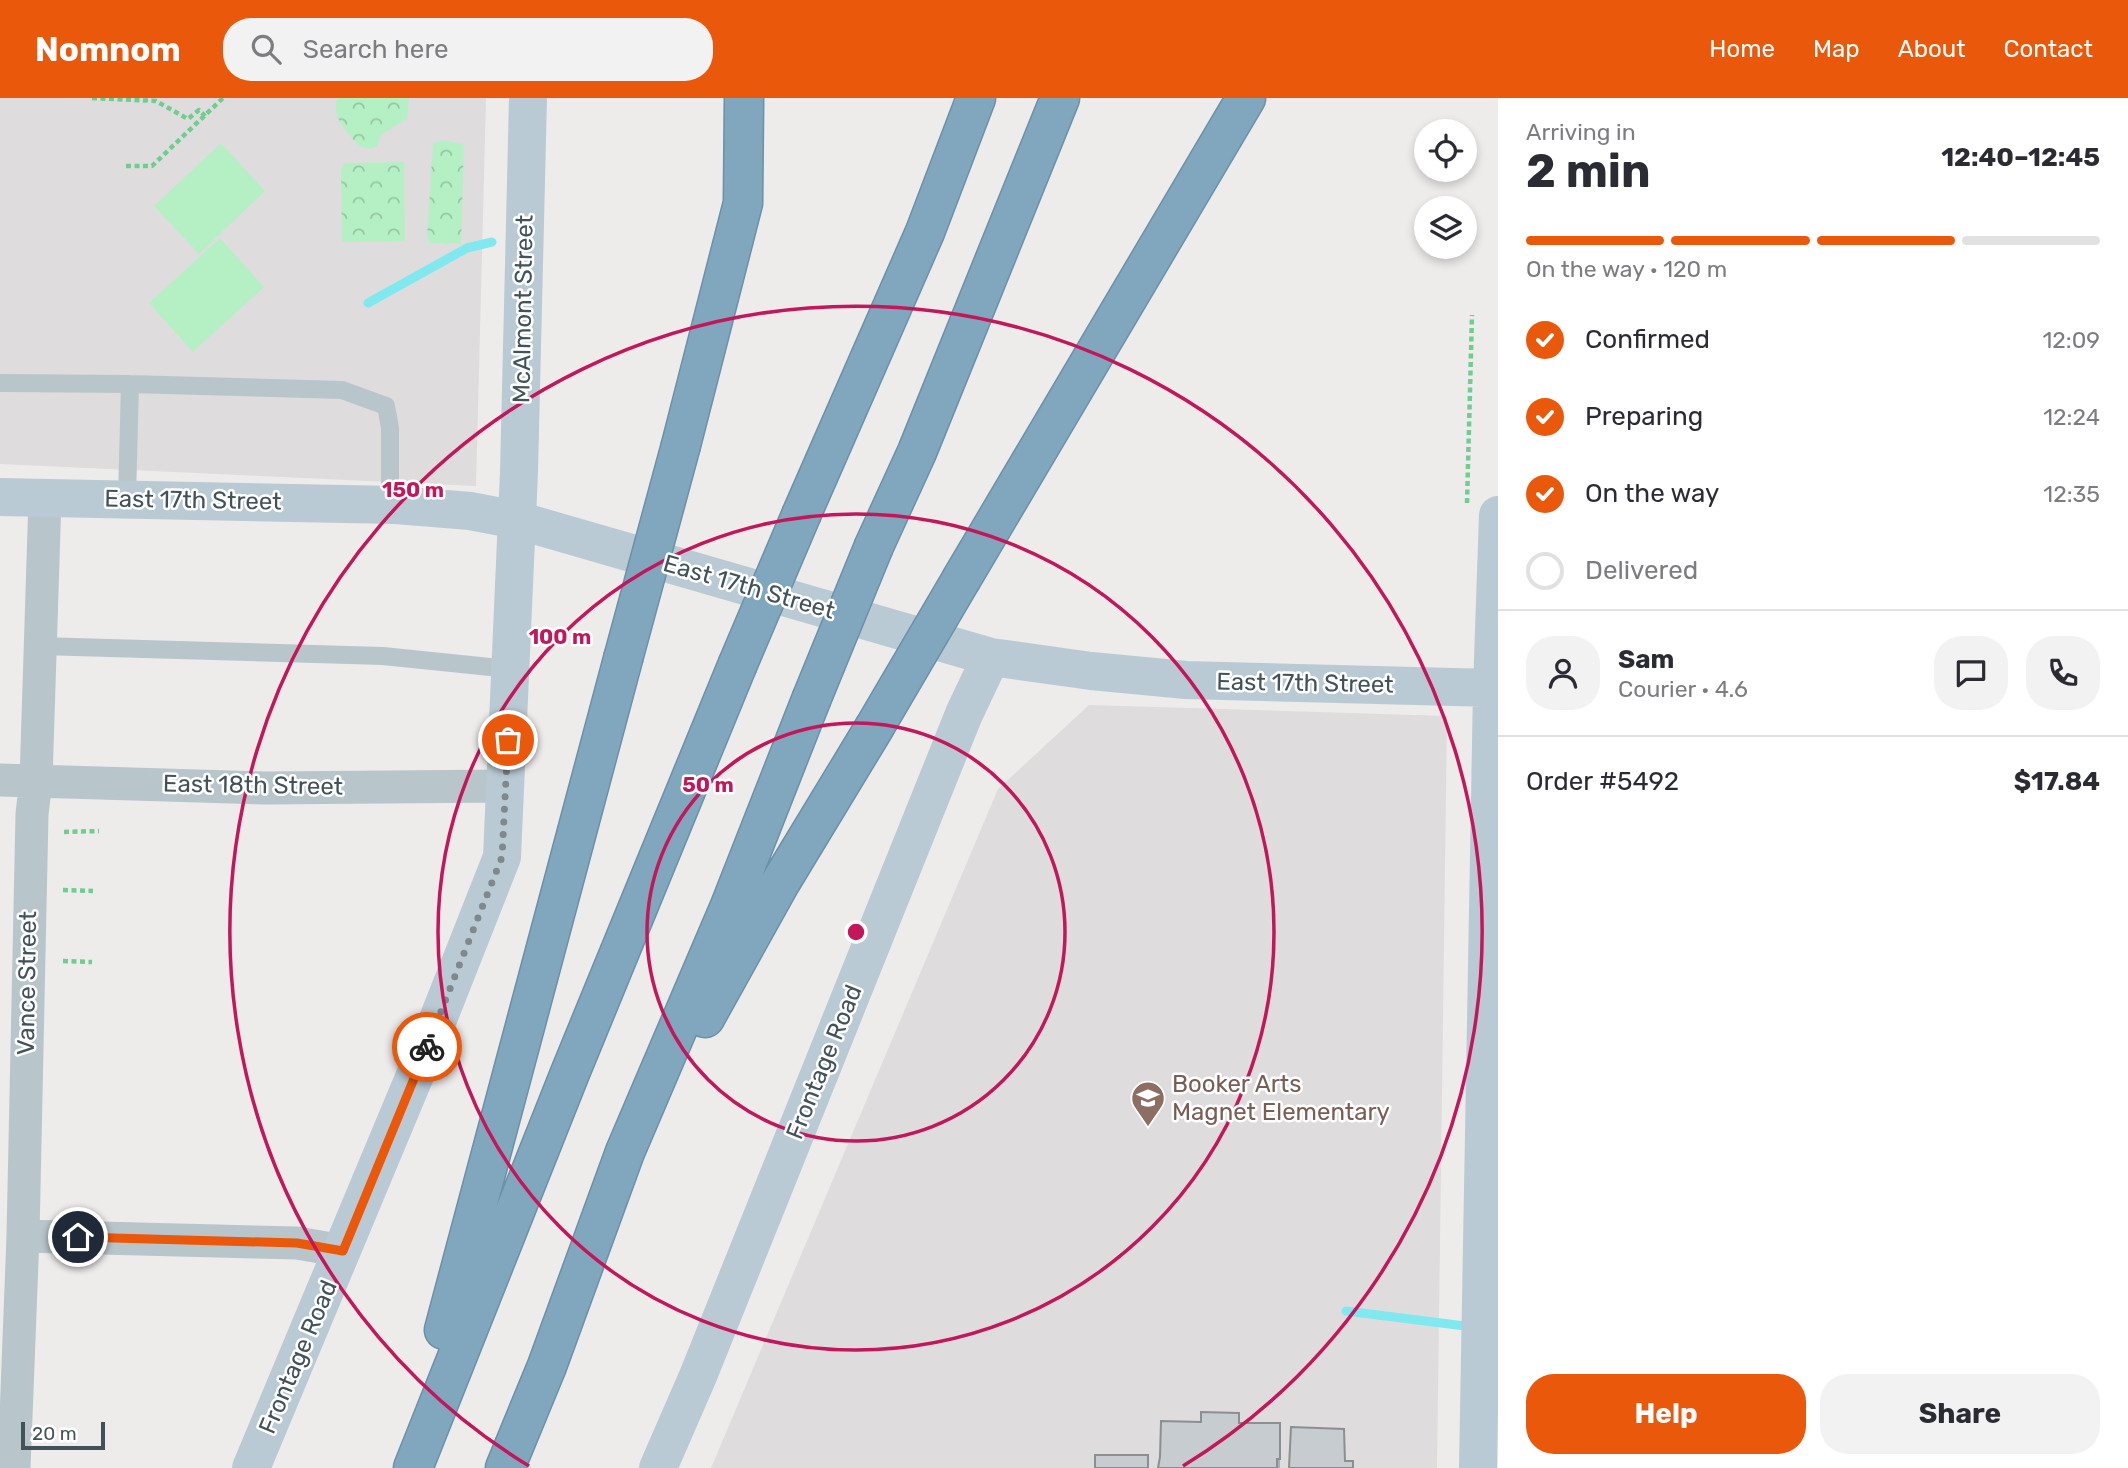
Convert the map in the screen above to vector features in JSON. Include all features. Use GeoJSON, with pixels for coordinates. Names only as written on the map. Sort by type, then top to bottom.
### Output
{"type":"FeatureCollection","features":[{"type":"Feature","properties":{"kind":"highway"},"geometry":{"type":"LineString","coordinates":[[406,1468],[497,1137],[743,203],[744,98]]}},
{"type":"Feature","properties":{"kind":"highway"},"geometry":{"type":"LineString","coordinates":[[413,1468],[570,1073],[737,666],[925,232],[976,98]]}},
{"type":"Feature","properties":{"kind":"highway"},"geometry":{"type":"LineString","coordinates":[[505,1468],[547,1366],[625,1152],[730,906],[811,700],[874,546],[917,452],[1060,98]]}},
{"type":"Feature","properties":{"kind":"highway"},"geometry":{"type":"LineString","coordinates":[[625,1152],[718,996],[780,883],[1246,98]]}},
{"type":"Feature","properties":{"kind":"main road","name":"McAlmont Street"},"geometry":{"type":"LineString","coordinates":[[517,520],[528,98]]}},
{"type":"Feature","properties":{"kind":"main road","name":"East 17th Street"},"geometry":{"type":"LineString","coordinates":[[0,497],[390,505],[470,511],[517,520],[991,657],[1091,671],[1186,680],[1495,688]]}},
{"type":"Feature","properties":{"kind":"main road"},"geometry":{"type":"LineString","coordinates":[[1478,1468],[1492,1047],[1495,688],[1482,510]]}},
{"type":"Feature","properties":{"kind":"main road","name":"Frontage Road"},"geometry":{"type":"LineString","coordinates":[[251,1468],[343,1251],[502,857],[517,520]]}},
{"type":"Feature","properties":{"kind":"main road","name":"Frontage Road"},"geometry":{"type":"LineString","coordinates":[[658,1468],[698,1376],[959,727],[991,657]]}},
{"type":"Feature","properties":{"kind":"street","name":"Vance Street"},"geometry":{"type":"LineString","coordinates":[[13,1468],[23,1236],[32,814],[36,780],[45,498]]}},
{"type":"Feature","properties":{"kind":"street","name":"East 18th Street"},"geometry":{"type":"LineString","coordinates":[[0,780],[266,788],[507,786]]}},
{"type":"Feature","properties":{"kind":"street"},"geometry":{"type":"LineString","coordinates":[[23,1236],[297,1243],[343,1251]]}},
{"type":"Feature","properties":{"kind":"lane"},"geometry":{"type":"LineString","coordinates":[[0,383],[342,390],[386,406],[390,428],[390,505]]}},
{"type":"Feature","properties":{"kind":"lane"},"geometry":{"type":"LineString","coordinates":[[127,499],[130,384]]}},
{"type":"Feature","properties":{"kind":"lane"},"geometry":{"type":"LineString","coordinates":[[40,646],[383,656],[510,669]]}},
{"type":"Feature","properties":{"kind":"path"},"geometry":{"type":"LineString","coordinates":[[92,98],[156,101],[188,119],[199,110],[205,116]]}},
{"type":"Feature","properties":{"kind":"path"},"geometry":{"type":"LineString","coordinates":[[127,166],[152,166],[223,98]]}},
{"type":"Feature","properties":{"kind":"path"},"geometry":{"type":"LineString","coordinates":[[1472,315],[1482,510]]}},
{"type":"Feature","properties":{"kind":"path"},"geometry":{"type":"LineString","coordinates":[[65,832],[99,831]]}},
{"type":"Feature","properties":{"kind":"path"},"geometry":{"type":"LineString","coordinates":[[63,890],[93,891]]}},
{"type":"Feature","properties":{"kind":"path"},"geometry":{"type":"LineString","coordinates":[[63,961],[92,962]]}},
{"type":"Feature","properties":{"kind":"shaded area"},"geometry":{"type":"Polygon","coordinates":[[[0,98],[486,98],[476,486],[0,464],[0,98]]]}},
{"type":"Feature","properties":{"kind":"shaded area","name":"Booker Arts Magnet Elementary"},"geometry":{"type":"Polygon","coordinates":[[[1089,705],[1447,716],[1437,1468],[711,1468],[998,789],[1089,705]]]}},
{"type":"Feature","properties":{"kind":"green space"},"geometry":{"type":"Polygon","coordinates":[[[338,98],[409,98],[407,119],[381,135],[377,146],[371,149],[360,147],[338,118],[338,98]]]}},
{"type":"Feature","properties":{"kind":"green space"},"geometry":{"type":"Polygon","coordinates":[[[442,140],[464,144],[461,244],[430,243],[427,236],[433,144],[442,140]]]}},
{"type":"Feature","properties":{"kind":"green space"},"geometry":{"type":"Polygon","coordinates":[[[221,143],[265,191],[199,254],[154,206],[221,143]]]}},
{"type":"Feature","properties":{"kind":"green space"},"geometry":{"type":"Polygon","coordinates":[[[404,162],[405,241],[342,242],[343,163],[404,162]]]}},
{"type":"Feature","properties":{"kind":"green space"},"geometry":{"type":"Polygon","coordinates":[[[220,238],[264,287],[193,352],[149,303],[220,238]]]}},
{"type":"Feature","properties":{"kind":"building"},"geometry":{"type":"Polygon","coordinates":[[[1201,1412],[1239,1413],[1239,1423],[1280,1423],[1280,1459],[1277,1459],[1277,1468],[1158,1468],[1161,1421],[1201,1422],[1201,1412]]]}},
{"type":"Feature","properties":{"kind":"building"},"geometry":{"type":"Polygon","coordinates":[[[1291,1427],[1344,1429],[1345,1461],[1353,1461],[1353,1468],[1289,1468],[1291,1427]]]}},
{"type":"Feature","properties":{"kind":"building"},"geometry":{"type":"Polygon","coordinates":[[[1095,1455],[1148,1455],[1148,1468],[1095,1468],[1095,1455]]]}},
{"type":"Feature","properties":{"kind":"waterway"},"geometry":{"type":"LineString","coordinates":[[368,303],[467,248],[492,242]]}},
{"type":"Feature","properties":{"kind":"waterway"},"geometry":{"type":"LineString","coordinates":[[1346,1311],[1473,1327]]}},
{"type":"Feature","properties":{"kind":"way so far"},"geometry":{"type":"LineString","coordinates":[[427,1047],[502,857],[508,740]]}},
{"type":"Feature","properties":{"kind":"place","name":"Booker Arts Magnet Elementary"},"geometry":{"type":"Point","coordinates":[1148,1128]}},
{"type":"Feature","properties":{"kind":"route"},"geometry":{"type":"LineString","coordinates":[[78,1237],[297,1243],[343,1251],[427,1047]]}}]}
